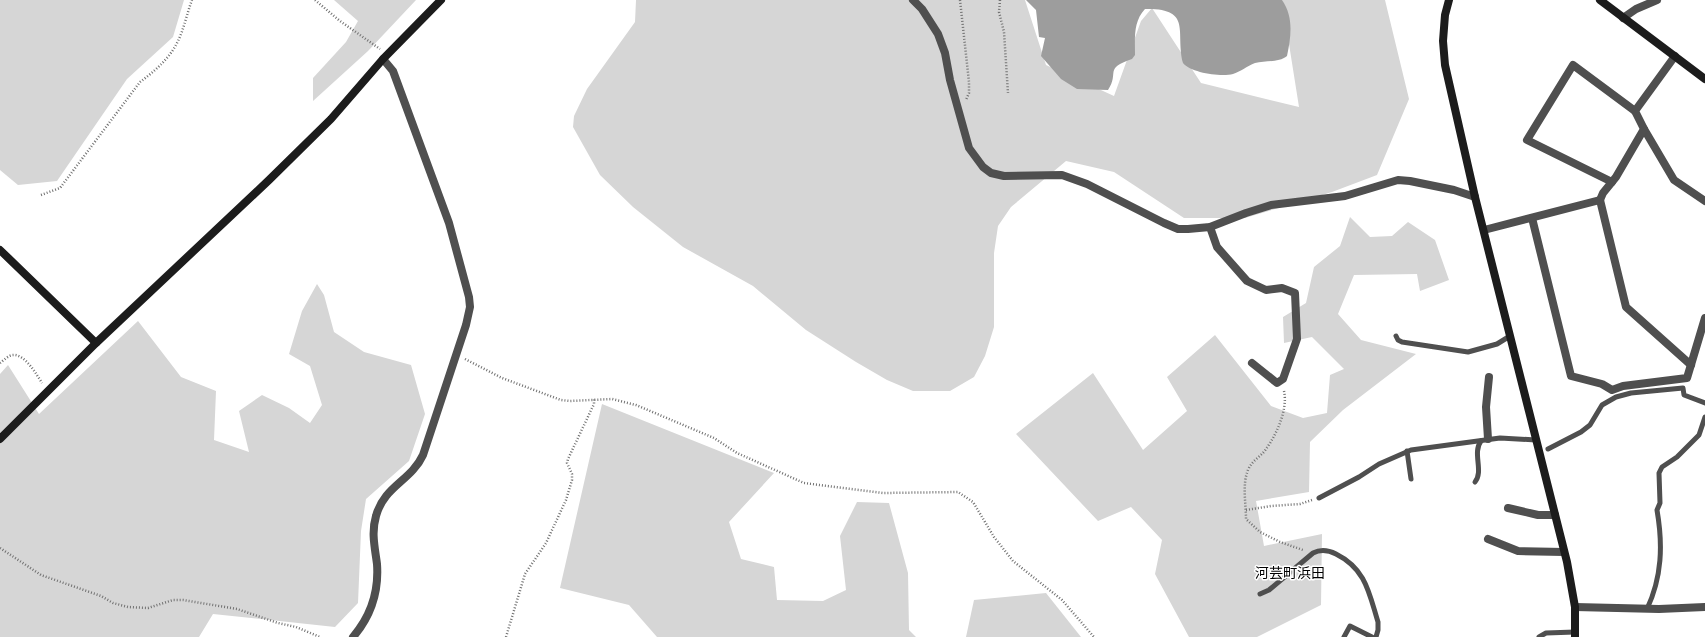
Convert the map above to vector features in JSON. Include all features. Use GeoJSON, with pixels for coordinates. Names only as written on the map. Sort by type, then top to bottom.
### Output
{"type":"FeatureCollection","features":[{"type":"Feature","properties":{"kind":"street"},"geometry":{"type":"LineString","coordinates":[[0,439],[96,343],[303,147],[331,119],[385,57],[441,0]]}},
{"type":"Feature","properties":{"kind":"street"},"geometry":{"type":"LineString","coordinates":[[913,0],[922,9],[938,34],[945,53],[950,80],[969,148],[983,168],[991,173],[1004,176],[1062,175],[1087,184],[1164,223],[1178,228],[1210,227],[1271,205],[1345,196],[1398,180],[1454,190],[1475,197]]}},
{"type":"Feature","properties":{"kind":"street"},"geometry":{"type":"LineString","coordinates":[[1449,0],[1445,15],[1443,40],[1445,65],[1475,197],[1564,552],[1575,607],[1575,635]]}},
{"type":"Feature","properties":{"kind":"street"},"geometry":{"type":"LineString","coordinates":[[1600,0],[1705,79]]}},
{"type":"Feature","properties":{"kind":"street"},"geometry":{"type":"LineString","coordinates":[[1623,18],[1636,9],[1657,0]]}},
{"type":"Feature","properties":{"kind":"street"},"geometry":{"type":"LineString","coordinates":[[1635,111],[1675,56]]}},
{"type":"Feature","properties":{"kind":"street"},"geometry":{"type":"LineString","coordinates":[[353,637],[368,617],[376,593],[376,564],[373,531],[378,508],[389,490],[419,464],[469,313],[469,297],[449,223],[393,71],[385,57]]}},
{"type":"Feature","properties":{"kind":"street"},"geometry":{"type":"LineString","coordinates":[[1612,182],[1527,140],[1573,65],[1635,111],[1674,180],[1705,201]]}},
{"type":"Feature","properties":{"kind":"street"},"geometry":{"type":"LineString","coordinates":[[1484,230],[1600,200],[1644,129]]}},
{"type":"Feature","properties":{"kind":"street"},"geometry":{"type":"LineString","coordinates":[[1600,200],[1626,307],[1691,365]]}},
{"type":"Feature","properties":{"kind":"street"},"geometry":{"type":"LineString","coordinates":[[1532,218],[1571,376],[1602,384],[1612,390],[1623,386],[1687,378],[1705,318]]}},
{"type":"Feature","properties":{"kind":"street"},"geometry":{"type":"LineString","coordinates":[[1210,227],[1217,247],[1247,281],[1266,290],[1282,288],[1295,293],[1297,339],[1283,379],[1277,383],[1252,364]]}},
{"type":"Feature","properties":{"kind":"street"},"geometry":{"type":"LineString","coordinates":[[0,250],[96,343]]}},
{"type":"Feature","properties":{"kind":"street"},"geometry":{"type":"LineString","coordinates":[[1484,440],[1489,377]]}},
{"type":"Feature","properties":{"kind":"street"},"geometry":{"type":"LineString","coordinates":[[1508,508],[1538,515],[1555,515]]}},
{"type":"Feature","properties":{"kind":"street"},"geometry":{"type":"LineString","coordinates":[[1488,539],[1518,551],[1564,552]]}},
{"type":"Feature","properties":{"kind":"street"},"geometry":{"type":"LineString","coordinates":[[1575,607],[1647,609],[1705,607]]}},
{"type":"Feature","properties":{"kind":"lane"},"geometry":{"type":"LineString","coordinates":[[1396,336],[1398,340],[1402,342],[1468,352],[1497,344],[1510,336]]}},
{"type":"Feature","properties":{"kind":"lane"},"geometry":{"type":"LineString","coordinates":[[1548,449],[1581,432],[1590,425],[1602,405],[1616,397],[1630,393],[1683,388],[1684,395],[1705,403]]}},
{"type":"Feature","properties":{"kind":"lane"},"geometry":{"type":"LineString","coordinates":[[1647,609],[1652,600],[1661,564],[1657,510],[1660,499],[1659,473],[1665,464],[1677,457],[1699,435],[1705,416]]}},
{"type":"Feature","properties":{"kind":"lane"},"geometry":{"type":"LineString","coordinates":[[1319,498],[1359,477],[1379,464],[1407,451],[1513,437],[1536,440]]}},
{"type":"Feature","properties":{"kind":"lane"},"geometry":{"type":"LineString","coordinates":[[1475,482],[1478,478],[1477,450],[1484,440]]}},
{"type":"Feature","properties":{"kind":"lane"},"geometry":{"type":"LineString","coordinates":[[1407,451],[1411,479]]}},
{"type":"Feature","properties":{"kind":"lane"},"geometry":{"type":"LineString","coordinates":[[1260,594],[1269,590],[1313,553],[1319,551],[1330,552],[1350,563],[1362,576],[1378,622],[1376,637]]}},
{"type":"Feature","properties":{"kind":"lane"},"geometry":{"type":"LineString","coordinates":[[1344,637],[1350,626],[1372,637]]}},
{"type":"Feature","properties":{"kind":"lane"},"geometry":{"type":"LineString","coordinates":[[1538,637],[1546,634],[1575,635]]}},
{"type":"Feature","properties":{"kind":"path"},"geometry":{"type":"LineString","coordinates":[[41,195],[60,188],[136,88],[172,51],[179,40],[192,0]]}},
{"type":"Feature","properties":{"kind":"path"},"geometry":{"type":"LineString","coordinates":[[315,0],[340,21],[377,46],[385,57]]}},
{"type":"Feature","properties":{"kind":"path"},"geometry":{"type":"LineString","coordinates":[[958,108],[965,104],[969,93],[960,0]]}},
{"type":"Feature","properties":{"kind":"path"},"geometry":{"type":"LineString","coordinates":[[1000,0],[999,12],[1004,32],[1008,93]]}},
{"type":"Feature","properties":{"kind":"path"},"geometry":{"type":"LineString","coordinates":[[456,354],[502,378],[542,394],[570,401],[612,399],[636,405],[714,438],[737,453],[804,482],[883,493],[958,492],[973,502],[994,537],[1013,561],[1062,600],[1094,637]]}},
{"type":"Feature","properties":{"kind":"path"},"geometry":{"type":"LineString","coordinates":[[0,363],[9,356],[17,356],[29,364],[48,390]]}},
{"type":"Feature","properties":{"kind":"path"},"geometry":{"type":"LineString","coordinates":[[1281,381],[1285,398],[1280,424],[1266,450],[1254,460],[1248,469],[1245,485],[1246,519],[1260,532],[1280,542],[1313,553]]}},
{"type":"Feature","properties":{"kind":"path"},"geometry":{"type":"LineString","coordinates":[[506,637],[525,574],[546,543],[566,500],[572,480],[572,474],[567,463],[568,459],[594,404],[594,399]]}},
{"type":"Feature","properties":{"kind":"path"},"geometry":{"type":"LineString","coordinates":[[1246,510],[1271,506],[1300,504],[1319,498]]}},
{"type":"Feature","properties":{"kind":"path"},"geometry":{"type":"LineString","coordinates":[[0,548],[41,575],[101,596],[113,603],[128,607],[148,608],[173,600],[237,609],[278,623],[296,626],[320,637]]}},
{"type":"Feature","properties":{"kind":"shaded area"},"geometry":{"type":"Polygon","coordinates":[[[0,0],[184,0],[173,37],[127,79],[57,181],[18,185],[0,170],[0,0]]]}},
{"type":"Feature","properties":{"kind":"shaded area"},"geometry":{"type":"Polygon","coordinates":[[[334,0],[416,0],[368,51],[313,101],[313,78],[346,42],[358,21],[334,0]]]}},
{"type":"Feature","properties":{"kind":"shaded area"},"geometry":{"type":"Polygon","coordinates":[[[636,0],[1025,0],[1046,65],[1114,96],[1141,21],[1152,8],[1201,83],[1299,107],[1282,0],[1385,0],[1409,99],[1377,175],[1332,192],[1245,218],[1184,218],[1114,172],[1066,161],[1011,207],[998,226],[994,253],[994,327],[985,356],[974,377],[950,391],[913,391],[887,380],[856,362],[806,330],[753,286],[683,247],[633,207],[600,175],[573,127],[574,116],[587,89],[635,22],[636,0]]]}},
{"type":"Feature","properties":{"kind":"shaded area"},"geometry":{"type":"Polygon","coordinates":[[[1026,0],[1282,0],[1290,20],[1290,42],[1287,56],[1280,60],[1255,63],[1238,72],[1228,75],[1199,72],[1183,63],[1179,24],[1176,17],[1170,13],[1160,10],[1145,9],[1138,19],[1135,36],[1135,55],[1132,59],[1123,62],[1115,68],[1113,79],[1108,90],[1077,89],[1061,79],[1041,56],[1045,38],[1039,37],[1036,10],[1026,0]]]}},
{"type":"Feature","properties":{"kind":"shaded area"},"geometry":{"type":"Polygon","coordinates":[[[1350,217],[1370,237],[1392,236],[1408,222],[1435,240],[1449,280],[1420,291],[1417,274],[1354,275],[1338,314],[1361,340],[1416,354],[1343,410],[1310,442],[1309,492],[1256,501],[1264,546],[1322,534],[1321,605],[1257,637],[1189,637],[1155,574],[1162,540],[1131,507],[1098,521],[1016,434],[1093,373],[1143,450],[1187,411],[1167,377],[1215,335],[1271,406],[1303,418],[1327,413],[1330,375],[1344,369],[1312,337],[1284,343],[1283,317],[1306,303],[1314,267],[1340,246],[1350,217]]]}},
{"type":"Feature","properties":{"kind":"shaded area"},"geometry":{"type":"Polygon","coordinates":[[[317,284],[324,295],[334,332],[364,352],[411,365],[425,414],[409,461],[366,499],[361,531],[358,603],[335,627],[213,614],[199,637],[0,637],[0,374],[8,365],[39,414],[138,321],[181,377],[216,391],[214,440],[249,452],[239,411],[262,395],[289,408],[310,423],[322,405],[310,366],[289,354],[302,311],[317,284]]]}},
{"type":"Feature","properties":{"kind":"shaded area"},"geometry":{"type":"Polygon","coordinates":[[[602,404],[774,473],[729,522],[741,559],[774,567],[777,600],[823,601],[846,590],[840,536],[857,502],[889,503],[908,573],[909,630],[916,637],[657,637],[629,605],[560,588],[602,404]]]}},
{"type":"Feature","properties":{"kind":"shaded area"},"geometry":{"type":"Polygon","coordinates":[[[1046,593],[1081,637],[966,637],[974,600],[1046,593]]]}},
{"type":"Feature","properties":{"kind":"district","name":"河芸町浜田"},"geometry":{"type":"Point","coordinates":[1290,573]}}]}
